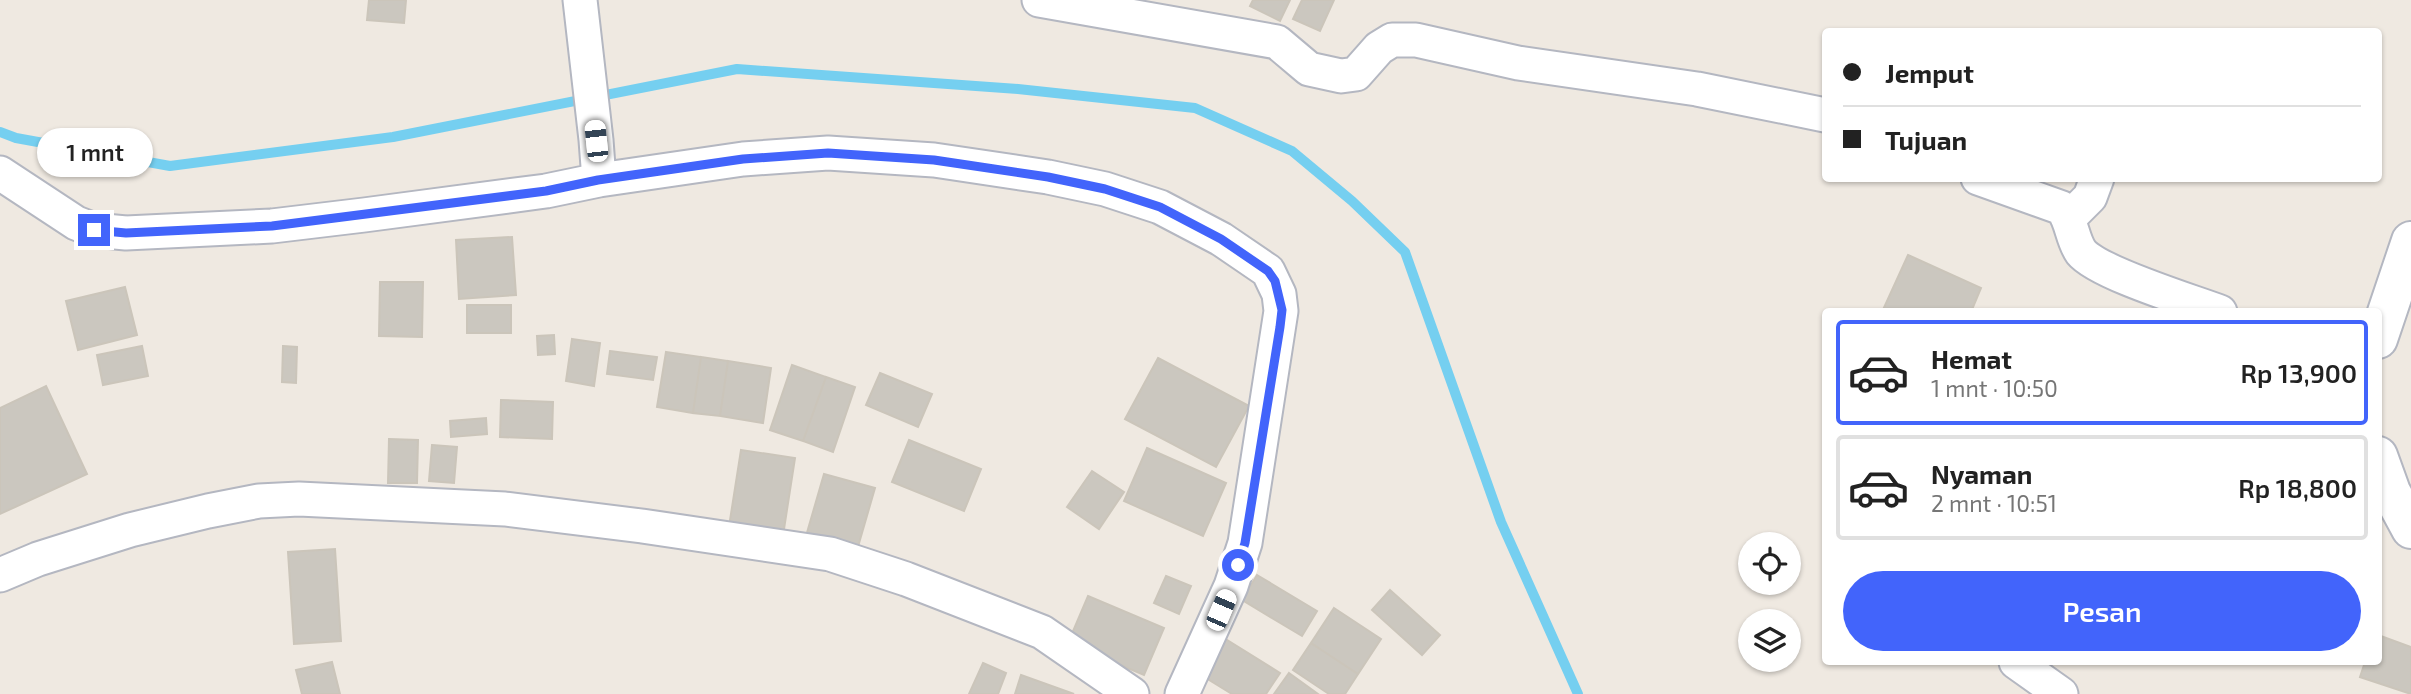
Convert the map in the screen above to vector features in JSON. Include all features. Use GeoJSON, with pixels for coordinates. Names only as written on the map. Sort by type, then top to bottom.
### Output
{"type":"FeatureCollection","features":[{"type":"Feature","properties":{"kind":"street"},"geometry":{"type":"LineString","coordinates":[[1039,0],[1278,42],[1309,69],[1341,76],[1356,74],[1379,48],[1392,40],[1416,40],[1518,63],[1697,89],[1822,114]]}},
{"type":"Feature","properties":{"kind":"street"},"geometry":{"type":"LineString","coordinates":[[581,5],[598,180]]}},
{"type":"Feature","properties":{"kind":"street"},"geometry":{"type":"LineString","coordinates":[[0,173],[76,223],[94,230],[126,233],[272,226],[546,191],[598,180],[743,159],[828,153],[934,160],[1048,177],[1105,189],[1160,207],[1221,239],[1268,271],[1279,293],[1280,327],[1245,543],[1231,586],[1182,694]]}},
{"type":"Feature","properties":{"kind":"street"},"geometry":{"type":"LineString","coordinates":[[1990,182],[2062,208],[2070,218],[2081,252],[2094,263],[2209,308]]}},
{"type":"Feature","properties":{"kind":"street"},"geometry":{"type":"LineString","coordinates":[[2070,218],[2090,197],[2096,182]]}},
{"type":"Feature","properties":{"kind":"street"},"geometry":{"type":"LineString","coordinates":[[2382,327],[2411,241]]}},
{"type":"Feature","properties":{"kind":"street"},"geometry":{"type":"LineString","coordinates":[[2382,462],[2401,489],[2411,529]]}},
{"type":"Feature","properties":{"kind":"street"},"geometry":{"type":"LineString","coordinates":[[0,575],[38,559],[130,530],[208,510],[259,501],[299,499],[505,509],[830,554],[906,579],[1042,632],[1132,694]]}},
{"type":"Feature","properties":{"kind":"street"},"geometry":{"type":"LineString","coordinates":[[2020,665],[2061,694]]}},
{"type":"Feature","properties":{"kind":"building"},"geometry":{"type":"Polygon","coordinates":[[[369,0],[406,0],[404,23],[367,20],[369,0]]]}},
{"type":"Feature","properties":{"kind":"building"},"geometry":{"type":"Polygon","coordinates":[[[1253,0],[1290,0],[1280,21],[1250,6],[1253,0]]]}},
{"type":"Feature","properties":{"kind":"building"},"geometry":{"type":"Polygon","coordinates":[[[1302,0],[1334,0],[1320,31],[1293,19],[1302,0]]]}},
{"type":"Feature","properties":{"kind":"building"},"geometry":{"type":"Polygon","coordinates":[[[512,237],[516,295],[459,299],[456,240],[512,237]]]}},
{"type":"Feature","properties":{"kind":"building"},"geometry":{"type":"Polygon","coordinates":[[[1908,255],[1981,288],[1973,308],[1884,308],[1908,255]]]}},
{"type":"Feature","properties":{"kind":"building"},"geometry":{"type":"Polygon","coordinates":[[[380,282],[423,282],[422,337],[379,336],[380,282]]]}},
{"type":"Feature","properties":{"kind":"building"},"geometry":{"type":"Polygon","coordinates":[[[125,287],[137,335],[78,350],[66,301],[125,287]]]}},
{"type":"Feature","properties":{"kind":"building"},"geometry":{"type":"Polygon","coordinates":[[[467,305],[511,305],[511,333],[467,333],[467,305]]]}},
{"type":"Feature","properties":{"kind":"building"},"geometry":{"type":"Polygon","coordinates":[[[554,335],[555,354],[538,355],[537,336],[554,335]]]}},
{"type":"Feature","properties":{"kind":"building"},"geometry":{"type":"Polygon","coordinates":[[[572,339],[600,343],[594,386],[566,381],[572,339]]]}},
{"type":"Feature","properties":{"kind":"building"},"geometry":{"type":"Polygon","coordinates":[[[142,346],[148,376],[103,385],[97,355],[142,346]]]}},
{"type":"Feature","properties":{"kind":"building"},"geometry":{"type":"Polygon","coordinates":[[[283,346],[297,347],[296,383],[282,382],[283,346]]]}},
{"type":"Feature","properties":{"kind":"building"},"geometry":{"type":"Polygon","coordinates":[[[610,351],[657,357],[653,380],[607,374],[610,351]]]}},
{"type":"Feature","properties":{"kind":"building"},"geometry":{"type":"Polygon","coordinates":[[[666,352],[701,357],[693,413],[657,407],[666,352]]]}},
{"type":"Feature","properties":{"kind":"building"},"geometry":{"type":"Polygon","coordinates":[[[701,357],[728,361],[720,416],[693,413],[701,357]]]}},
{"type":"Feature","properties":{"kind":"building"},"geometry":{"type":"Polygon","coordinates":[[[1158,358],[1249,406],[1216,467],[1125,419],[1158,358]]]}},
{"type":"Feature","properties":{"kind":"building"},"geometry":{"type":"Polygon","coordinates":[[[728,361],[771,368],[763,423],[720,416],[728,361]]]}},
{"type":"Feature","properties":{"kind":"building"},"geometry":{"type":"Polygon","coordinates":[[[792,365],[826,377],[803,441],[770,430],[792,365]]]}},
{"type":"Feature","properties":{"kind":"building"},"geometry":{"type":"Polygon","coordinates":[[[880,373],[932,394],[918,427],[866,405],[880,373]]]}},
{"type":"Feature","properties":{"kind":"building"},"geometry":{"type":"Polygon","coordinates":[[[826,377],[855,387],[833,452],[803,441],[826,377]]]}},
{"type":"Feature","properties":{"kind":"building"},"geometry":{"type":"Polygon","coordinates":[[[46,386],[87,474],[0,514],[0,408],[46,386]]]}},
{"type":"Feature","properties":{"kind":"building"},"geometry":{"type":"Polygon","coordinates":[[[501,400],[553,402],[552,439],[500,437],[501,400]]]}},
{"type":"Feature","properties":{"kind":"building"},"geometry":{"type":"Polygon","coordinates":[[[486,418],[487,434],[451,437],[450,421],[486,418]]]}},
{"type":"Feature","properties":{"kind":"building"},"geometry":{"type":"Polygon","coordinates":[[[389,439],[418,440],[417,483],[388,483],[389,439]]]}},
{"type":"Feature","properties":{"kind":"building"},"geometry":{"type":"Polygon","coordinates":[[[909,440],[981,469],[964,511],[892,482],[909,440]]]}},
{"type":"Feature","properties":{"kind":"building"},"geometry":{"type":"Polygon","coordinates":[[[432,445],[457,447],[454,483],[429,481],[432,445]]]}},
{"type":"Feature","properties":{"kind":"building"},"geometry":{"type":"Polygon","coordinates":[[[1147,448],[1226,483],[1203,536],[1124,501],[1147,448]]]}},
{"type":"Feature","properties":{"kind":"building"},"geometry":{"type":"Polygon","coordinates":[[[741,450],[795,458],[782,542],[728,533],[741,450]]]}},
{"type":"Feature","properties":{"kind":"building"},"geometry":{"type":"Polygon","coordinates":[[[1092,471],[1124,492],[1099,529],[1067,507],[1092,471]]]}},
{"type":"Feature","properties":{"kind":"building"},"geometry":{"type":"Polygon","coordinates":[[[824,474],[875,488],[855,557],[804,543],[824,474]]]}},
{"type":"Feature","properties":{"kind":"building"},"geometry":{"type":"Polygon","coordinates":[[[335,549],[341,641],[294,644],[288,552],[335,549]]]}},
{"type":"Feature","properties":{"kind":"building"},"geometry":{"type":"Polygon","coordinates":[[[1257,575],[1317,611],[1302,636],[1242,600],[1257,575]]]}},
{"type":"Feature","properties":{"kind":"building"},"geometry":{"type":"Polygon","coordinates":[[[1166,576],[1191,586],[1179,614],[1154,603],[1166,576]]]}},
{"type":"Feature","properties":{"kind":"building"},"geometry":{"type":"Polygon","coordinates":[[[1390,590],[1440,635],[1422,655],[1372,610],[1390,590]]]}},
{"type":"Feature","properties":{"kind":"building"},"geometry":{"type":"Polygon","coordinates":[[[1088,596],[1164,628],[1144,675],[1068,643],[1088,596]]]}},
{"type":"Feature","properties":{"kind":"building"},"geometry":{"type":"Polygon","coordinates":[[[1334,608],[1381,639],[1358,674],[1311,643],[1334,608]]]}},
{"type":"Feature","properties":{"kind":"building"},"geometry":{"type":"Polygon","coordinates":[[[2382,636],[2411,647],[2411,694],[2360,677],[2364,665],[2382,665],[2382,636]]]}},
{"type":"Feature","properties":{"kind":"building"},"geometry":{"type":"Polygon","coordinates":[[[1224,638],[1280,673],[1266,694],[1232,694],[1201,675],[1224,638]]]}},
{"type":"Feature","properties":{"kind":"building"},"geometry":{"type":"Polygon","coordinates":[[[1311,643],[1358,674],[1345,694],[1329,694],[1293,670],[1311,643]]]}},
{"type":"Feature","properties":{"kind":"building"},"geometry":{"type":"Polygon","coordinates":[[[332,662],[340,694],[302,694],[296,670],[332,662]]]}},
{"type":"Feature","properties":{"kind":"building"},"geometry":{"type":"Polygon","coordinates":[[[983,663],[1006,673],[998,694],[969,694],[983,663]]]}},
{"type":"Feature","properties":{"kind":"building"},"geometry":{"type":"Polygon","coordinates":[[[1289,673],[1318,694],[1274,694],[1289,673]]]}},
{"type":"Feature","properties":{"kind":"building"},"geometry":{"type":"Polygon","coordinates":[[[1021,675],[1074,694],[1015,694],[1021,675]]]}},
{"type":"Feature","properties":{"kind":"waterway"},"geometry":{"type":"LineString","coordinates":[[0,132],[16,138],[170,166],[393,137],[737,69],[1018,89],[1195,108],[1292,151],[1352,201],[1405,252],[1501,522],[1578,694]]}},
{"type":"Feature","properties":{"kind":"route"},"geometry":{"type":"LineString","coordinates":[[94,230],[126,233],[272,226],[546,191],[598,180],[743,159],[828,153],[934,160],[1048,177],[1105,189],[1160,207],[1221,239],[1268,271],[1275,281],[1282,310],[1280,327],[1245,543],[1238,565]]}}]}
